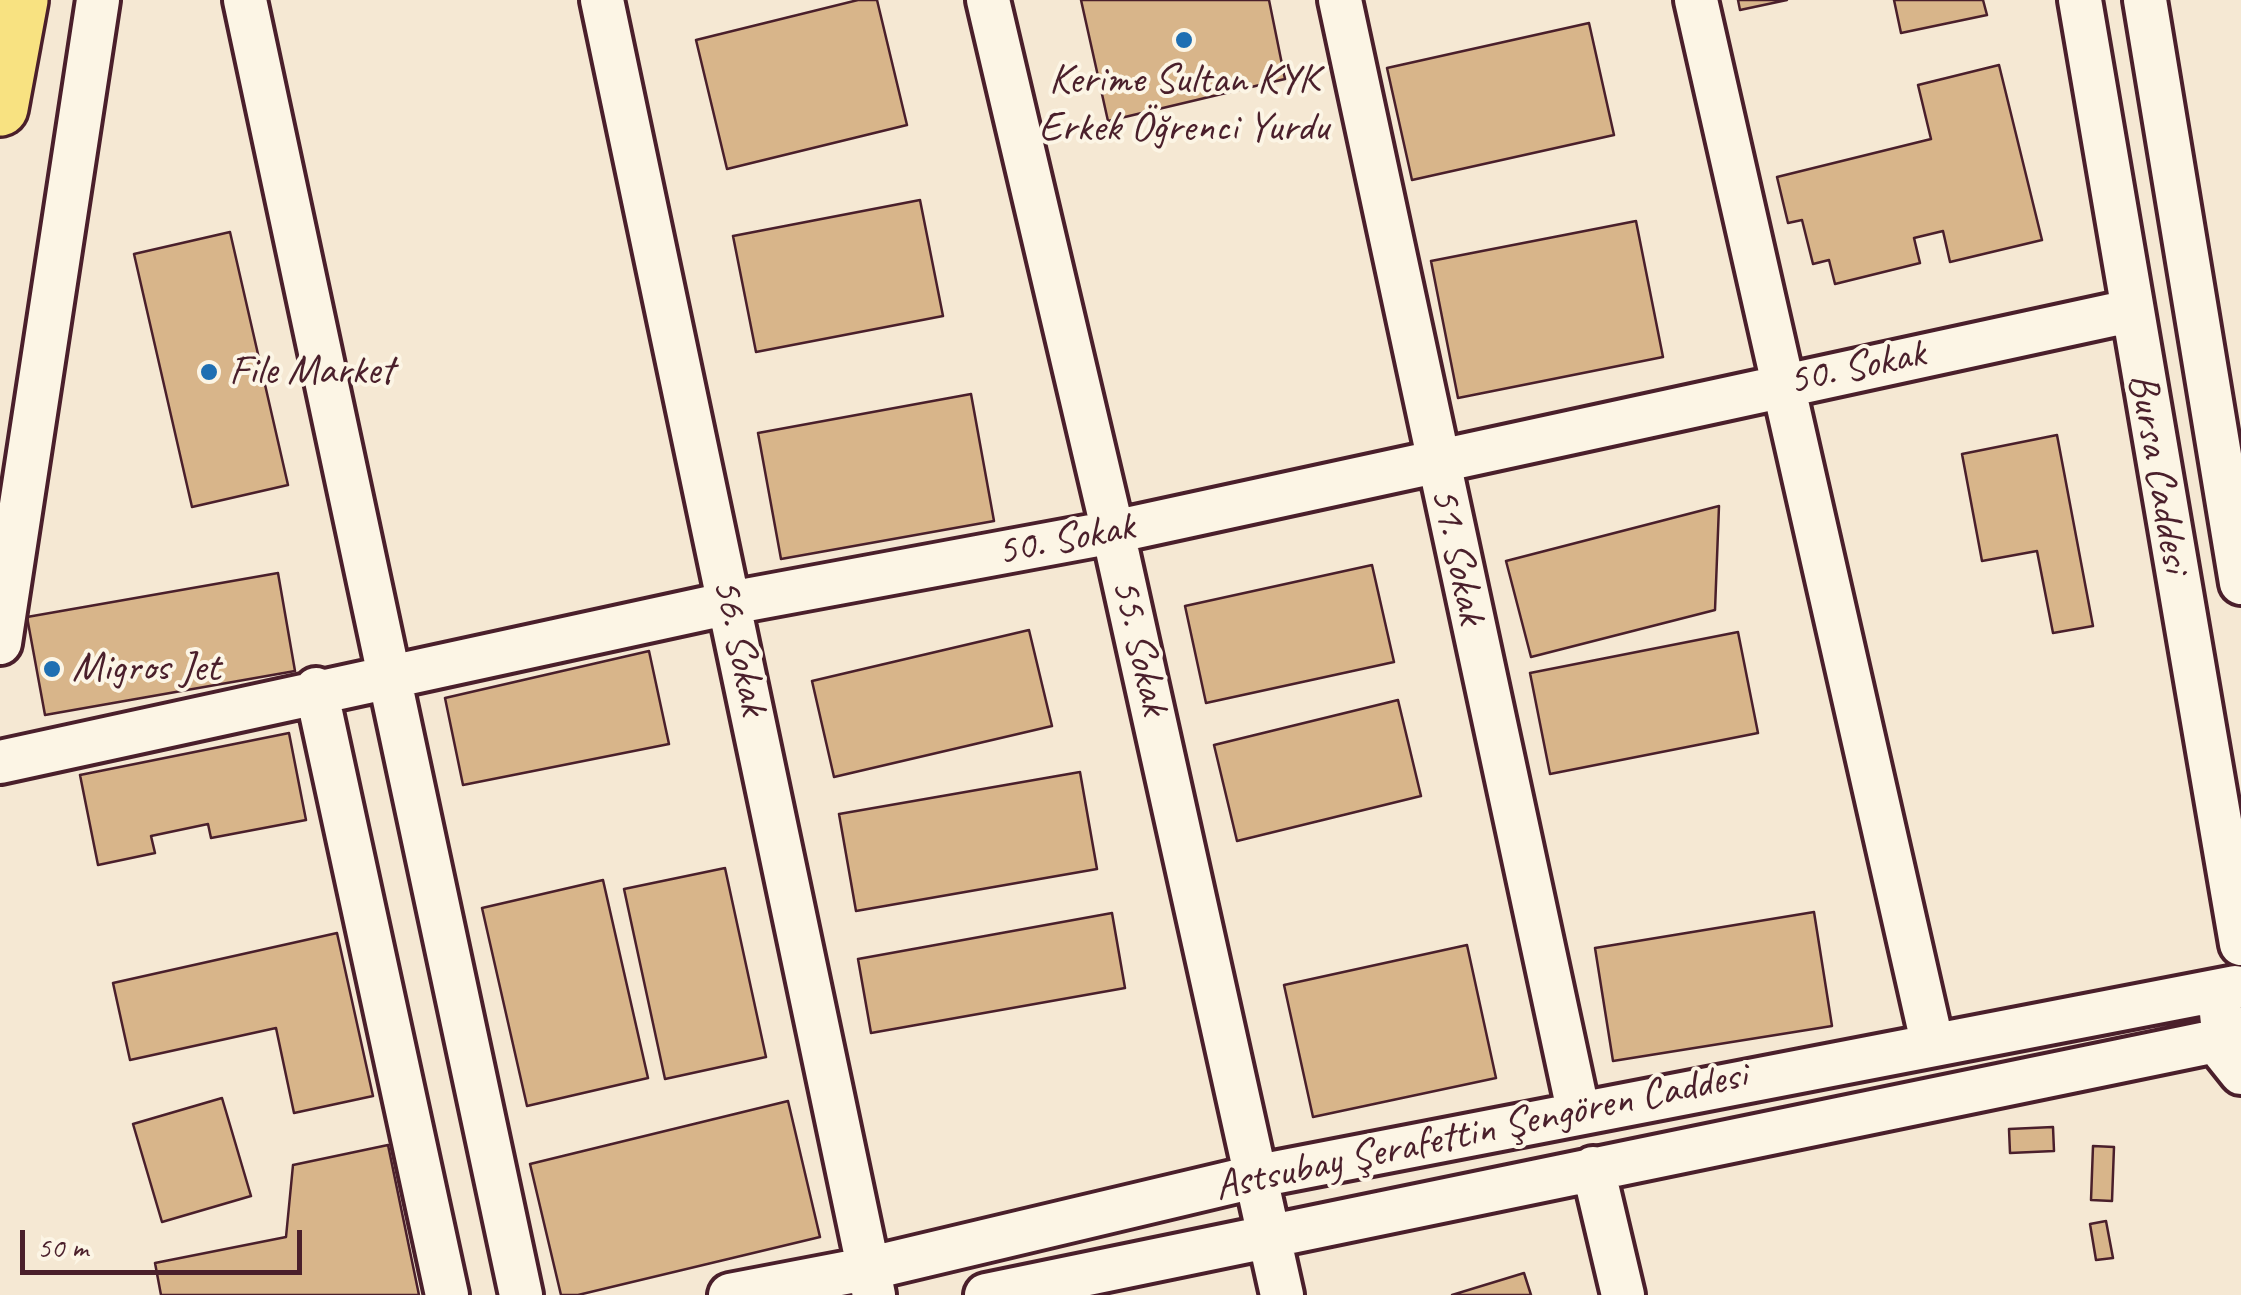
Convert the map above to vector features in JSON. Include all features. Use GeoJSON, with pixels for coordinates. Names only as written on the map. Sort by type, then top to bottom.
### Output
{"type":"FeatureCollection","features":[{"type":"Feature","properties":{"kind":"highway"},"geometry":{"type":"LineString","coordinates":[[0,108],[20,0]]}},
{"type":"Feature","properties":{"kind":"street"},"geometry":{"type":"LineString","coordinates":[[0,644],[98,0]]}},
{"type":"Feature","properties":{"kind":"street"},"geometry":{"type":"LineString","coordinates":[[245,0],[520,1295]]}},
{"type":"Feature","properties":{"kind":"street","name":"56. Sokak"},"geometry":{"type":"LineString","coordinates":[[602,0],[873,1281]]}},
{"type":"Feature","properties":{"kind":"street","name":"55. Sokak"},"geometry":{"type":"LineString","coordinates":[[988,0],[1113,532],[1282,1295]]}},
{"type":"Feature","properties":{"kind":"street","name":"51. Sokak"},"geometry":{"type":"LineString","coordinates":[[1340,0],[1578,1110]]}},
{"type":"Feature","properties":{"kind":"street"},"geometry":{"type":"LineString","coordinates":[[1696,0],[1932,1042]]}},
{"type":"Feature","properties":{"kind":"street","name":"Bursa Caddesi"},"geometry":{"type":"LineString","coordinates":[[2080,0],[2241,944]]}},
{"type":"Feature","properties":{"kind":"street","name":"Bursa Caddesi"},"geometry":{"type":"LineString","coordinates":[[2146,0],[2232,470],[2241,583]]}},
{"type":"Feature","properties":{"kind":"street","name":"50. Sokak"},"geometry":{"type":"LineString","coordinates":[[0,762],[316,689],[730,603],[1113,532],[1782,383],[2130,311]]}},
{"type":"Feature","properties":{"kind":"street"},"geometry":{"type":"LineString","coordinates":[[316,689],[447,1295]]}},
{"type":"Feature","properties":{"kind":"street"},"geometry":{"type":"LineString","coordinates":[[2231,1057],[2220,1015],[2238,983]]}},
{"type":"Feature","properties":{"kind":"street","name":"Astsubay Şerafettin Şengören Caddesi"},"geometry":{"type":"LineString","coordinates":[[730,1295],[873,1281],[1258,1176],[2238,983]]}},
{"type":"Feature","properties":{"kind":"street","name":"Astsubay Şerafettin Şengören Caddesi"},"geometry":{"type":"LineString","coordinates":[[986,1295],[1592,1168],[2231,1057]]}},
{"type":"Feature","properties":{"kind":"street"},"geometry":{"type":"LineString","coordinates":[[1592,1168],[1623,1295]]}},
{"type":"Feature","properties":{"kind":"building"},"geometry":{"type":"Polygon","coordinates":[[[858,0],[877,0],[907,125],[727,169],[696,40],[858,0]]]}},
{"type":"Feature","properties":{"kind":"building","name":"Kerime Sultan KYK Erkek Öğrenci Yurdu"},"geometry":{"type":"Polygon","coordinates":[[[1081,0],[1269,0],[1285,79],[1108,121],[1081,0]]]}},
{"type":"Feature","properties":{"kind":"building"},"geometry":{"type":"Polygon","coordinates":[[[1738,0],[1787,0],[1740,10],[1738,0]]]}},
{"type":"Feature","properties":{"kind":"building"},"geometry":{"type":"Polygon","coordinates":[[[1894,0],[1983,0],[1987,15],[1901,33],[1894,0]]]}},
{"type":"Feature","properties":{"kind":"building"},"geometry":{"type":"Polygon","coordinates":[[[1589,23],[1614,135],[1412,180],[1387,68],[1589,23]]]}},
{"type":"Feature","properties":{"kind":"building"},"geometry":{"type":"Polygon","coordinates":[[[1999,65],[2042,240],[1950,262],[1943,231],[1914,238],[1920,263],[1835,284],[1829,260],[1813,264],[1802,220],[1788,223],[1777,177],[1931,139],[1918,85],[1999,65]]]}},
{"type":"Feature","properties":{"kind":"building"},"geometry":{"type":"Polygon","coordinates":[[[920,200],[943,316],[756,352],[733,236],[920,200]]]}},
{"type":"Feature","properties":{"kind":"building"},"geometry":{"type":"Polygon","coordinates":[[[1636,221],[1663,357],[1458,398],[1431,261],[1636,221]]]}},
{"type":"Feature","properties":{"kind":"building"},"geometry":{"type":"Polygon","coordinates":[[[230,232],[288,485],[192,507],[134,254],[230,232]]]}},
{"type":"Feature","properties":{"kind":"building"},"geometry":{"type":"Polygon","coordinates":[[[971,394],[994,521],[781,559],[758,433],[971,394]]]}},
{"type":"Feature","properties":{"kind":"building"},"geometry":{"type":"Polygon","coordinates":[[[2057,435],[2093,626],[2053,633],[2037,551],[1982,561],[1962,454],[2057,435]]]}},
{"type":"Feature","properties":{"kind":"building"},"geometry":{"type":"Polygon","coordinates":[[[1719,506],[1715,610],[1531,657],[1506,561],[1719,506]]]}},
{"type":"Feature","properties":{"kind":"building"},"geometry":{"type":"Polygon","coordinates":[[[1372,565],[1394,662],[1206,703],[1185,606],[1372,565]]]}},
{"type":"Feature","properties":{"kind":"building"},"geometry":{"type":"Polygon","coordinates":[[[278,573],[295,671],[45,715],[27,617],[278,573]]]}},
{"type":"Feature","properties":{"kind":"building"},"geometry":{"type":"Polygon","coordinates":[[[1029,630],[1052,726],[834,777],[812,681],[1029,630]]]}},
{"type":"Feature","properties":{"kind":"building"},"geometry":{"type":"Polygon","coordinates":[[[1738,632],[1758,733],[1550,774],[1530,673],[1738,632]]]}},
{"type":"Feature","properties":{"kind":"building"},"geometry":{"type":"Polygon","coordinates":[[[649,651],[669,744],[463,785],[445,698],[649,651]]]}},
{"type":"Feature","properties":{"kind":"building"},"geometry":{"type":"Polygon","coordinates":[[[1398,700],[1421,796],[1237,841],[1214,745],[1398,700]]]}},
{"type":"Feature","properties":{"kind":"building"},"geometry":{"type":"Polygon","coordinates":[[[289,733],[306,820],[211,838],[208,824],[151,836],[155,853],[98,865],[80,775],[289,733]]]}},
{"type":"Feature","properties":{"kind":"building"},"geometry":{"type":"Polygon","coordinates":[[[1080,772],[1097,869],[856,911],[839,814],[1080,772]]]}},
{"type":"Feature","properties":{"kind":"building"},"geometry":{"type":"Polygon","coordinates":[[[725,868],[766,1057],[665,1079],[624,889],[725,868]]]}},
{"type":"Feature","properties":{"kind":"building"},"geometry":{"type":"Polygon","coordinates":[[[603,880],[648,1078],[527,1106],[482,908],[603,880]]]}},
{"type":"Feature","properties":{"kind":"building"},"geometry":{"type":"Polygon","coordinates":[[[1814,912],[1832,1026],[1613,1061],[1595,948],[1814,912]]]}},
{"type":"Feature","properties":{"kind":"building"},"geometry":{"type":"Polygon","coordinates":[[[1112,913],[1125,988],[871,1033],[858,959],[1112,913]]]}},
{"type":"Feature","properties":{"kind":"building"},"geometry":{"type":"Polygon","coordinates":[[[337,933],[373,1096],[294,1113],[276,1028],[130,1060],[113,983],[337,933]]]}},
{"type":"Feature","properties":{"kind":"building"},"geometry":{"type":"Polygon","coordinates":[[[1467,945],[1496,1078],[1313,1117],[1284,985],[1467,945]]]}},
{"type":"Feature","properties":{"kind":"building"},"geometry":{"type":"Polygon","coordinates":[[[222,1098],[251,1196],[162,1222],[133,1124],[222,1098]]]}},
{"type":"Feature","properties":{"kind":"building"},"geometry":{"type":"Polygon","coordinates":[[[788,1101],[820,1237],[578,1295],[561,1295],[530,1164],[788,1101]]]}},
{"type":"Feature","properties":{"kind":"building"},"geometry":{"type":"Polygon","coordinates":[[[2053,1127],[2054,1151],[2010,1153],[2009,1129],[2053,1127]]]}},
{"type":"Feature","properties":{"kind":"building"},"geometry":{"type":"Polygon","coordinates":[[[388,1145],[419,1295],[161,1295],[155,1263],[286,1237],[293,1165],[388,1145]]]}},
{"type":"Feature","properties":{"kind":"building"},"geometry":{"type":"Polygon","coordinates":[[[2093,1146],[2114,1147],[2112,1201],[2091,1200],[2093,1146]]]}},
{"type":"Feature","properties":{"kind":"building"},"geometry":{"type":"Polygon","coordinates":[[[2106,1221],[2113,1258],[2096,1260],[2090,1224],[2106,1221]]]}},
{"type":"Feature","properties":{"kind":"building"},"geometry":{"type":"Polygon","coordinates":[[[1524,1273],[1531,1295],[1452,1295],[1524,1273]]]}},
{"type":"Feature","properties":{"kind":"place","name":"Kerime Sultan KYK Erkek Öğrenci Yurdu"},"geometry":{"type":"Point","coordinates":[1184,40]}},
{"type":"Feature","properties":{"kind":"place","name":"File Market"},"geometry":{"type":"Point","coordinates":[209,372]}},
{"type":"Feature","properties":{"kind":"place","name":"Migros Jet"},"geometry":{"type":"Point","coordinates":[52,669]}}]}
